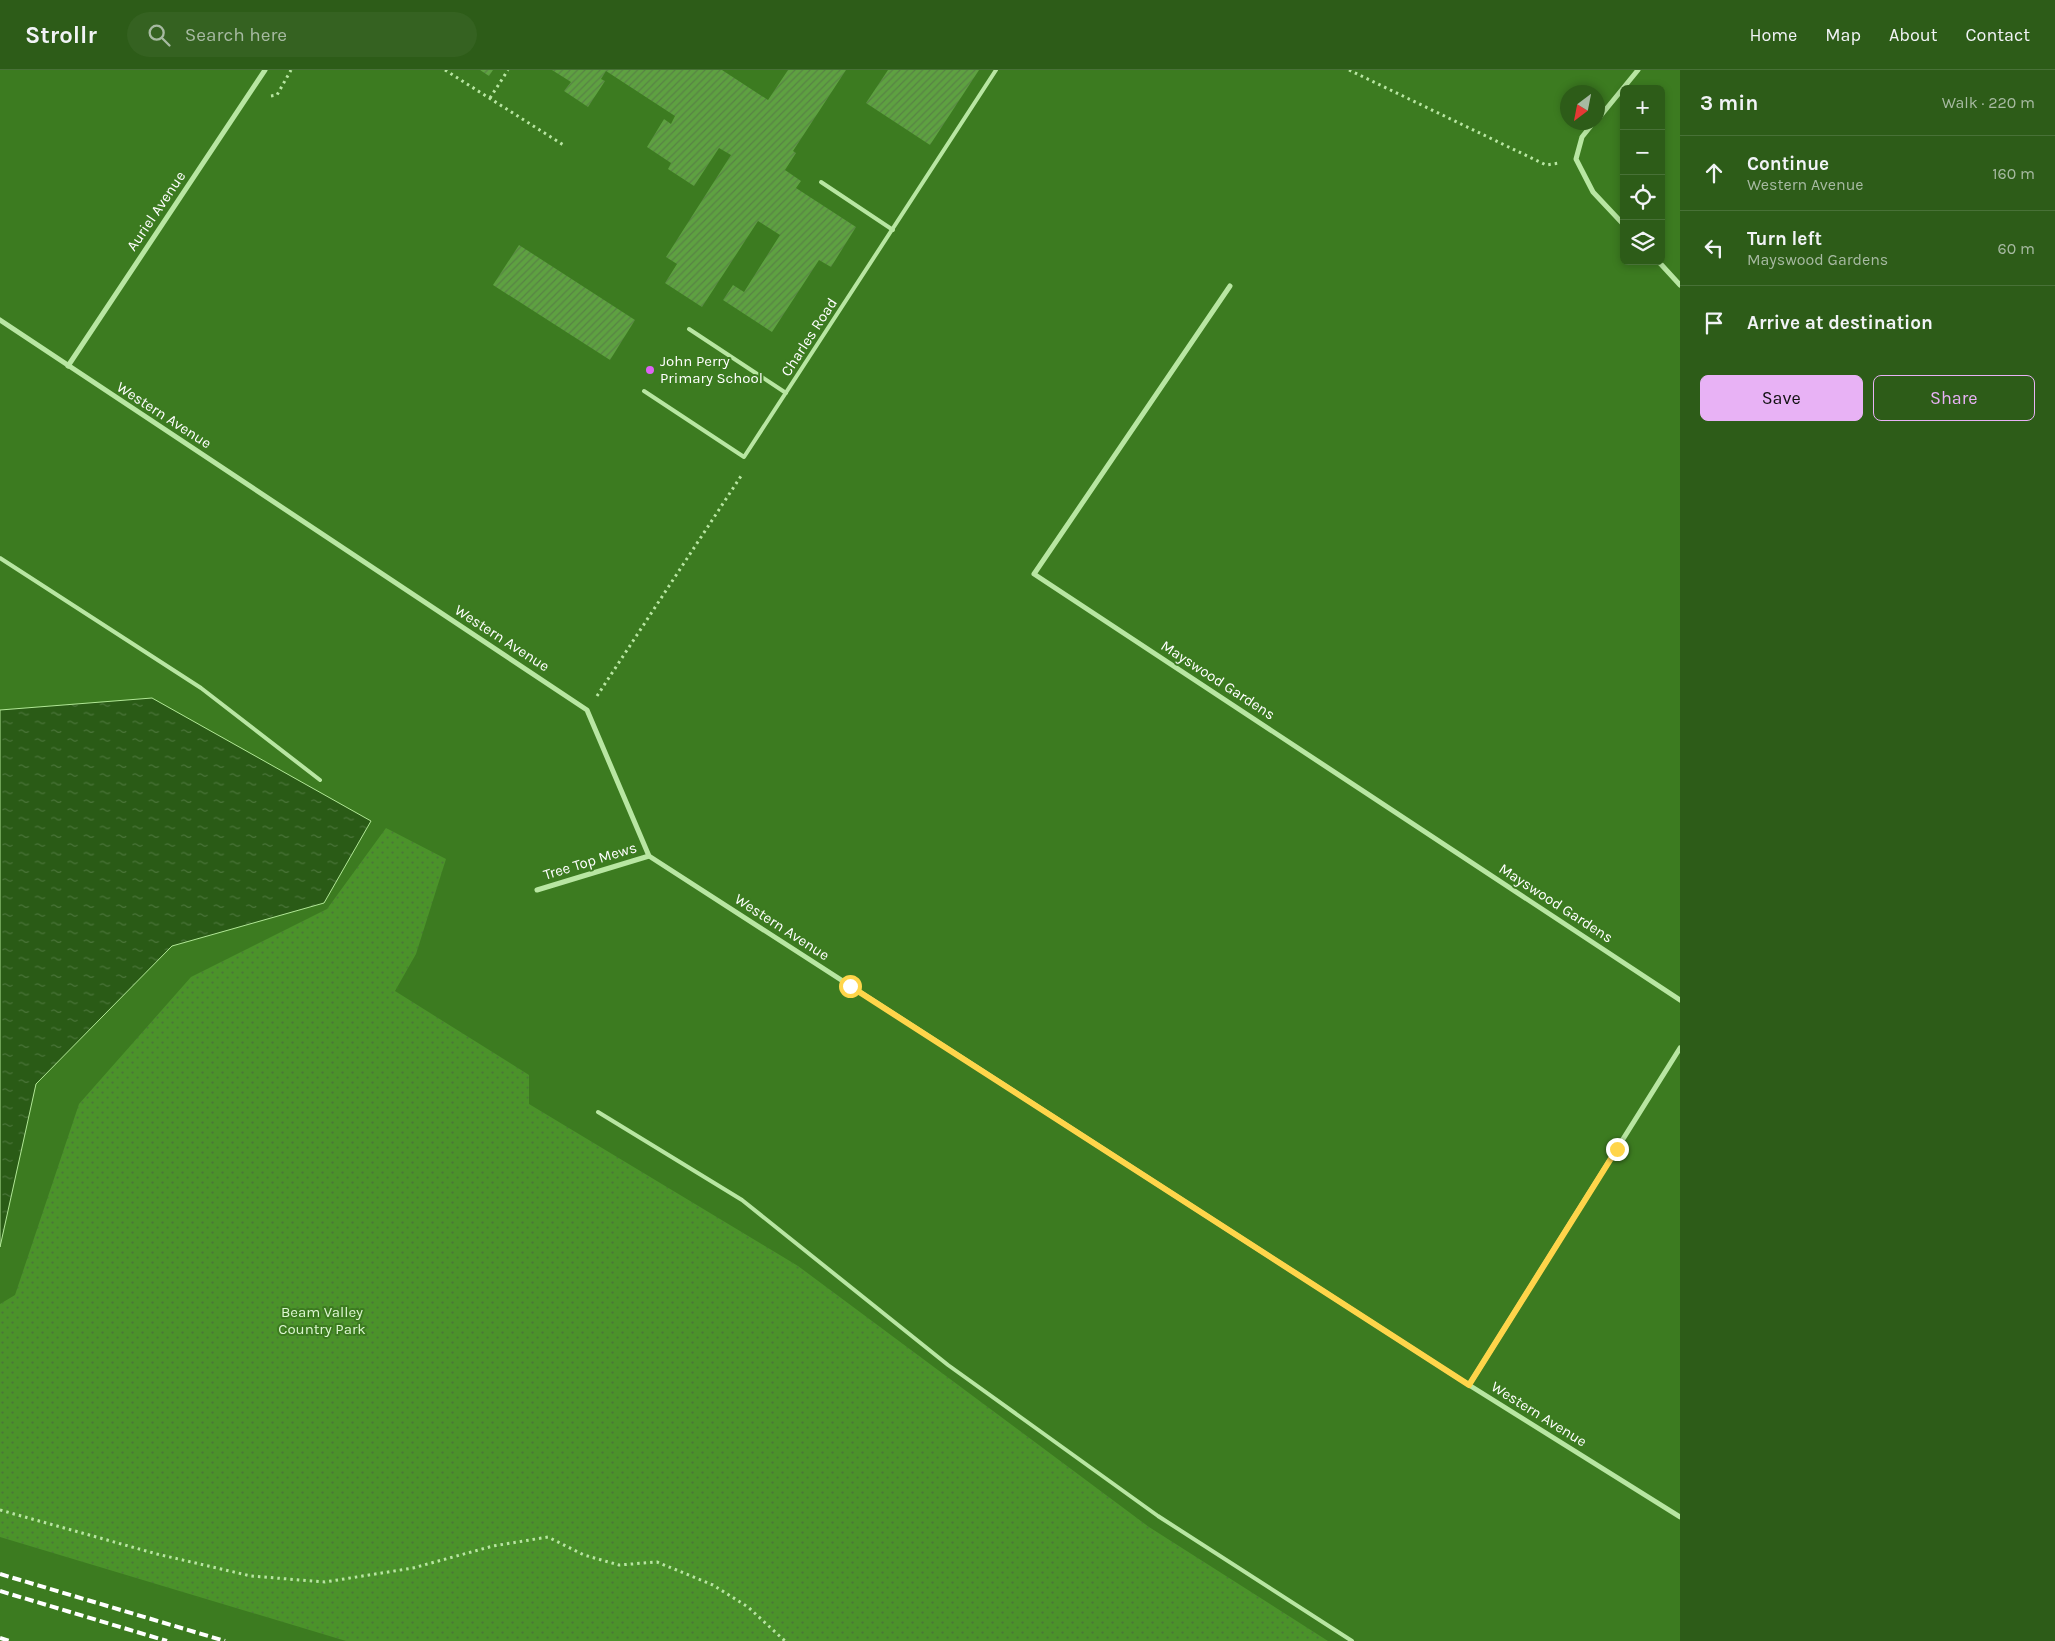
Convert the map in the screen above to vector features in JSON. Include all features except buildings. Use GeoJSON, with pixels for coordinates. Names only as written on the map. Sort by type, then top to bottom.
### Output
{"type":"FeatureCollection","features":[{"type":"Feature","properties":{"kind":"street","name":"Auriel Avenue"},"geometry":{"type":"LineString","coordinates":[[68,366],[265,70]]}},
{"type":"Feature","properties":{"kind":"street"},"geometry":{"type":"LineString","coordinates":[[1605,110],[1638,70]]}},
{"type":"Feature","properties":{"kind":"street"},"geometry":{"type":"LineString","coordinates":[[1588,130],[1582,137],[1576,159],[1593,192],[1620,221]]}},
{"type":"Feature","properties":{"kind":"street"},"geometry":{"type":"LineString","coordinates":[[1662,265],[1680,285]]}},
{"type":"Feature","properties":{"kind":"street","name":"Mayswood Gardens"},"geometry":{"type":"LineString","coordinates":[[1230,286],[1034,574],[1680,1000]]}},
{"type":"Feature","properties":{"kind":"street","name":"Western Avenue"},"geometry":{"type":"LineString","coordinates":[[0,320],[587,710],[649,856],[1469,1385],[1680,1517]]}},
{"type":"Feature","properties":{"kind":"street","name":"Tree Top Mews"},"geometry":{"type":"LineString","coordinates":[[538,890],[649,856]]}},
{"type":"Feature","properties":{"kind":"street"},"geometry":{"type":"LineString","coordinates":[[1469,1385],[1680,1048]]}},
{"type":"Feature","properties":{"kind":"lane","name":"Charles Road"},"geometry":{"type":"LineString","coordinates":[[644,391],[744,457],[894,230],[996,70]]}},
{"type":"Feature","properties":{"kind":"lane"},"geometry":{"type":"LineString","coordinates":[[820,182],[894,230]]}},
{"type":"Feature","properties":{"kind":"lane"},"geometry":{"type":"LineString","coordinates":[[689,329],[786,393]]}},
{"type":"Feature","properties":{"kind":"lane"},"geometry":{"type":"LineString","coordinates":[[0,558],[201,688],[320,780]]}},
{"type":"Feature","properties":{"kind":"lane"},"geometry":{"type":"LineString","coordinates":[[598,1112],[742,1200],[948,1364],[1101,1475],[1158,1516],[1352,1641]]}},
{"type":"Feature","properties":{"kind":"path"},"geometry":{"type":"LineString","coordinates":[[445,70],[565,146]]}},
{"type":"Feature","properties":{"kind":"path"},"geometry":{"type":"LineString","coordinates":[[490,98],[508,70]]}},
{"type":"Feature","properties":{"kind":"path"},"geometry":{"type":"LineString","coordinates":[[1349,70],[1546,166],[1576,159]]}},
{"type":"Feature","properties":{"kind":"path"},"geometry":{"type":"LineString","coordinates":[[0,1510],[157,1554],[251,1576],[325,1582],[413,1568],[493,1546],[548,1537],[584,1555],[619,1565],[657,1562],[713,1585],[748,1607],[785,1641]]}},
{"type":"Feature","properties":{"kind":"green space","name":"Beam Valley Country Park"},"geometry":{"type":"Polygon","coordinates":[[[386,828],[446,859],[416,954],[395,991],[529,1075],[529,1104],[798,1266],[1149,1527],[1328,1641],[346,1641],[0,1537],[0,1304],[15,1295],[79,1104],[191,977],[327,909],[386,828]]]}},
{"type":"Feature","properties":{"kind":"water"},"geometry":{"type":"Polygon","coordinates":[[[152,698],[371,821],[324,903],[172,946],[36,1084],[0,1247],[0,710],[152,698]]]}},
{"type":"Feature","properties":{"kind":"railway"},"geometry":{"type":"LineString","coordinates":[[0,1574],[225,1641]]}},
{"type":"Feature","properties":{"kind":"railway"},"geometry":{"type":"LineString","coordinates":[[0,1591],[167,1641]]}},
{"type":"Feature","properties":{"kind":"railway"},"geometry":{"type":"LineString","coordinates":[[0,1638],[10,1641]]}},
{"type":"Feature","properties":{"kind":"place","name":"John Perry Primary School"},"geometry":{"type":"Point","coordinates":[650,370]}},
{"type":"Feature","properties":{"kind":"route"},"geometry":{"type":"LineString","coordinates":[[850,986],[1469,1385],[1617,1149]]}}]}
